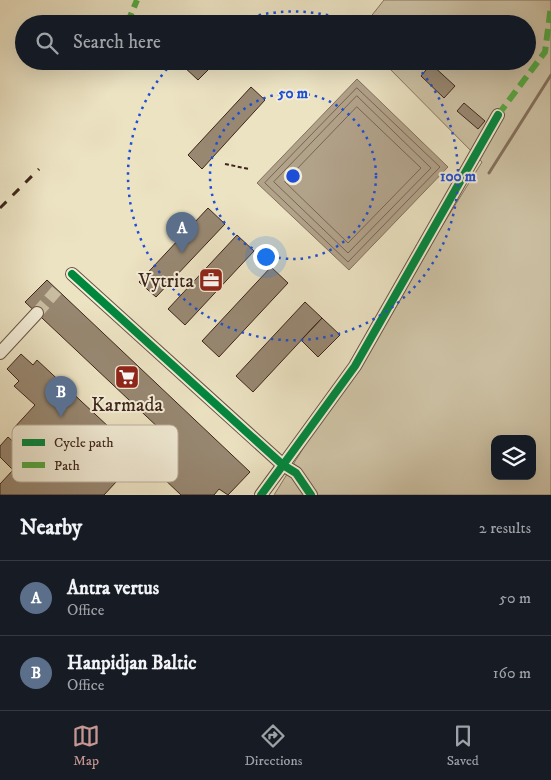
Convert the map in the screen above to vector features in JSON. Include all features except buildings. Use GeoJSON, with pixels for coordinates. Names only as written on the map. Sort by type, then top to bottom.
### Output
{"type":"FeatureCollection","features":[{"type":"Feature","properties":{"kind":"street"},"geometry":{"type":"LineString","coordinates":[[261,495],[355,366],[498,115]]}},
{"type":"Feature","properties":{"kind":"street"},"geometry":{"type":"LineString","coordinates":[[72,274],[283,465],[296,473],[311,495]]}},
{"type":"Feature","properties":{"kind":"street"},"geometry":{"type":"LineString","coordinates":[[0,353],[37,313]]}},
{"type":"Feature","properties":{"kind":"path"},"geometry":{"type":"LineString","coordinates":[[225,164],[249,169]]}},
{"type":"Feature","properties":{"kind":"shaded area"},"geometry":{"type":"Polygon","coordinates":[[[384,0],[551,0],[551,495],[274,495],[482,162],[391,70],[536,70],[536,15],[372,15],[384,0]]]}},
{"type":"Feature","properties":{"kind":"water"},"geometry":{"type":"Polygon","coordinates":[[[357,79],[448,167],[349,270],[257,183],[357,79]]]}},
{"type":"Feature","properties":{"kind":"waterway"},"geometry":{"type":"LineString","coordinates":[[489,173],[551,75]]}},
{"type":"Feature","properties":{"kind":"tunnel"},"geometry":{"type":"LineString","coordinates":[[37,313],[57,290]]}},
{"type":"Feature","properties":{"kind":"railway"},"geometry":{"type":"LineString","coordinates":[[0,208],[39,169]]}},
{"type":"Feature","properties":{"kind":"marked path"},"geometry":{"type":"LineString","coordinates":[[131,15],[137,0]]}},
{"type":"Feature","properties":{"kind":"marked path"},"geometry":{"type":"LineString","coordinates":[[536,64],[545,52],[551,6]]}},
{"type":"Feature","properties":{"kind":"marked path"},"geometry":{"type":"LineString","coordinates":[[498,115],[532,70]]}},
{"type":"Feature","properties":{"kind":"cycle path"},"geometry":{"type":"LineString","coordinates":[[311,495],[296,473],[283,465],[355,366],[498,115]]}},
{"type":"Feature","properties":{"kind":"cycle path"},"geometry":{"type":"LineString","coordinates":[[72,274],[283,465],[261,495]]}},
{"type":"Feature","properties":{"kind":"place","name":"Antra vertus"},"geometry":{"type":"Point","coordinates":[182,253]}},
{"type":"Feature","properties":{"kind":"place","name":"Vytrita"},"geometry":{"type":"Point","coordinates":[211,280]}},
{"type":"Feature","properties":{"kind":"place","name":"Karmada"},"geometry":{"type":"Point","coordinates":[127,377]}},
{"type":"Feature","properties":{"kind":"place","name":"Hanpidjan Baltic"},"geometry":{"type":"Point","coordinates":[61,417]}}]}
